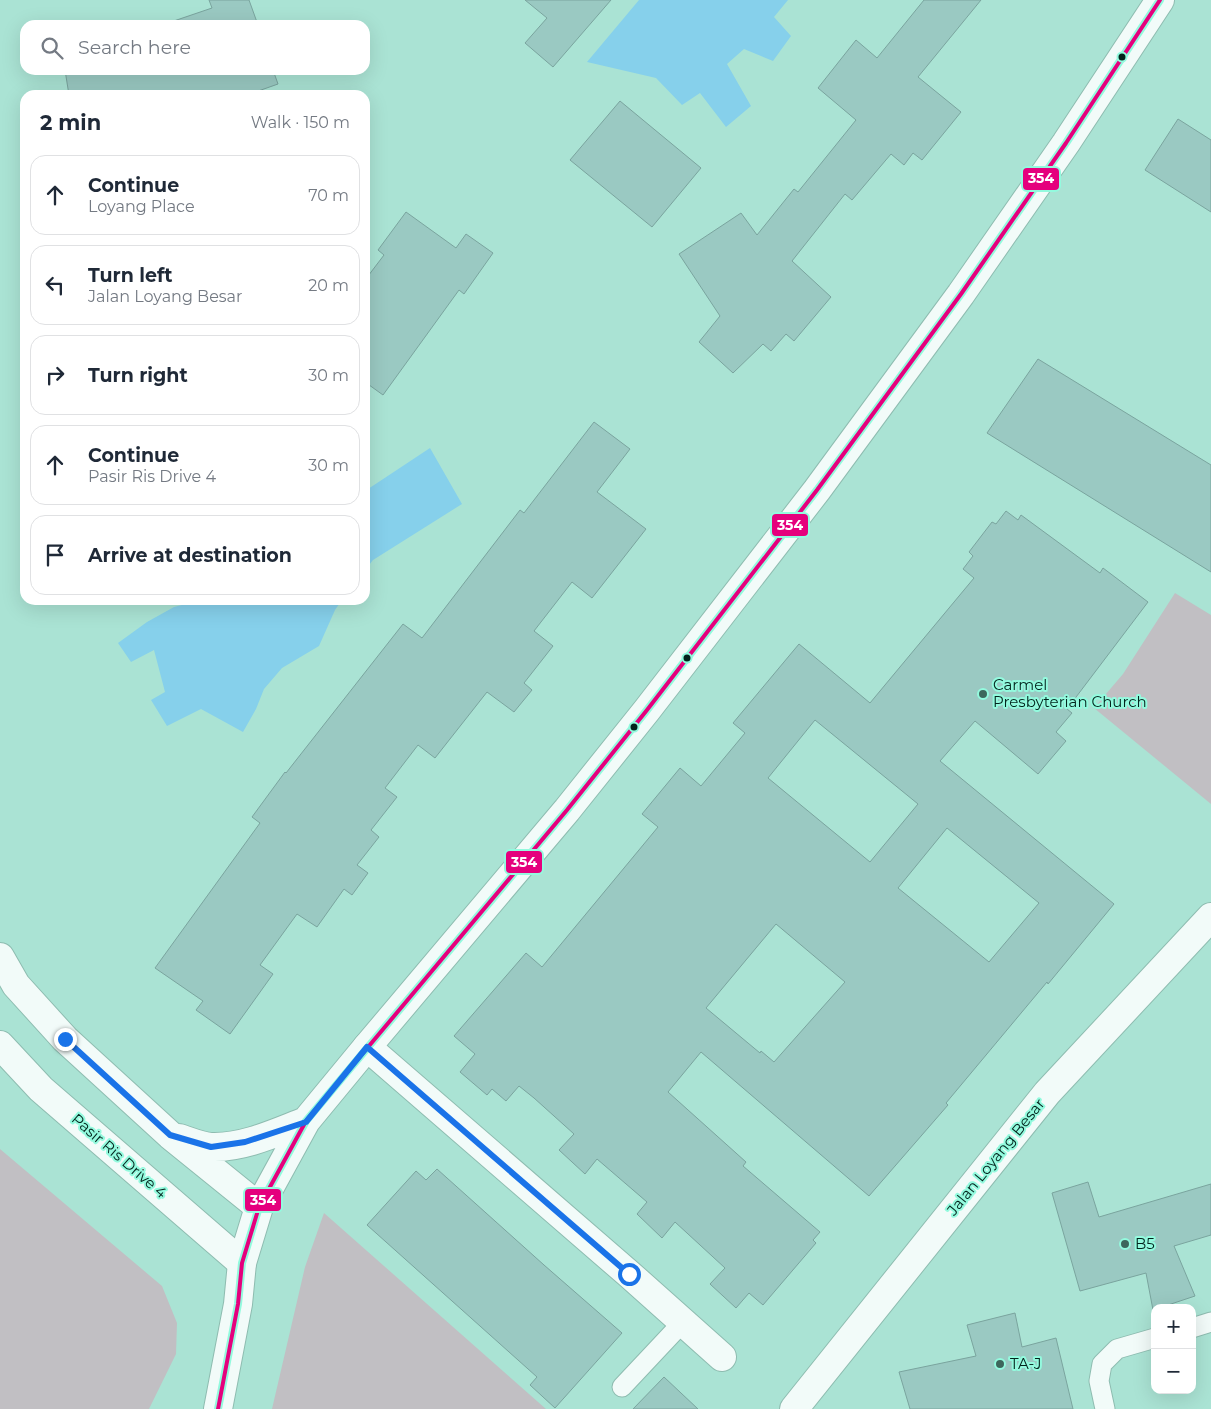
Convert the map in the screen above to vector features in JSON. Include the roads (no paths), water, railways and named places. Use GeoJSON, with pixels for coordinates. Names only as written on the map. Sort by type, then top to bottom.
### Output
{"type":"FeatureCollection","features":[{"type":"Feature","properties":{"kind":"street"},"geometry":{"type":"LineString","coordinates":[[218,1409],[238,1304],[242,1263],[258,1207],[306,1122],[567,810],[822,483],[961,294],[1066,143],[1160,0]]}},
{"type":"Feature","properties":{"kind":"street","name":"Jalan Loyang Besar"},"geometry":{"type":"LineString","coordinates":[[794,1409],[1047,1093],[1211,917]]}},
{"type":"Feature","properties":{"kind":"street"},"geometry":{"type":"LineString","coordinates":[[0,957],[16,985],[65,1039],[170,1135],[258,1207]]}},
{"type":"Feature","properties":{"kind":"street","name":"Pasir Ris Drive 4"},"geometry":{"type":"LineString","coordinates":[[0,1045],[41,1089],[242,1263]]}},
{"type":"Feature","properties":{"kind":"street"},"geometry":{"type":"LineString","coordinates":[[367,1047],[722,1357]]}},
{"type":"Feature","properties":{"kind":"street"},"geometry":{"type":"LineString","coordinates":[[170,1135],[211,1147],[245,1142],[306,1122]]}},
{"type":"Feature","properties":{"kind":"lane"},"geometry":{"type":"LineString","coordinates":[[622,1387],[683,1322]]}},
{"type":"Feature","properties":{"kind":"lane"},"geometry":{"type":"LineString","coordinates":[[1196,1327],[1211,1322]]}},
{"type":"Feature","properties":{"kind":"lane"},"geometry":{"type":"LineString","coordinates":[[1105,1409],[1099,1381],[1102,1364],[1117,1349],[1151,1339]]}},
{"type":"Feature","properties":{"kind":"water"},"geometry":{"type":"Polygon","coordinates":[[[639,0],[788,0],[774,17],[791,36],[773,61],[744,49],[727,64],[751,106],[726,127],[700,93],[682,105],[656,78],[587,62],[639,0]]]}},
{"type":"Feature","properties":{"kind":"water"},"geometry":{"type":"Polygon","coordinates":[[[430,448],[462,504],[373,560],[370,564],[370,488],[430,448]]]}},
{"type":"Feature","properties":{"kind":"water"},"geometry":{"type":"Polygon","coordinates":[[[182,605],[338,605],[319,646],[282,668],[264,689],[256,709],[243,732],[201,709],[167,726],[151,700],[165,692],[154,650],[131,662],[118,643],[147,622],[174,607],[182,605]]]}},
{"type":"Feature","properties":{"kind":"place","name":"Carmel Presbyterian Church"},"geometry":{"type":"Point","coordinates":[983,694]}},
{"type":"Feature","properties":{"kind":"place","name":"B5"},"geometry":{"type":"Point","coordinates":[1125,1244]}},
{"type":"Feature","properties":{"kind":"place","name":"TA-J"},"geometry":{"type":"Point","coordinates":[1000,1364]}}]}
